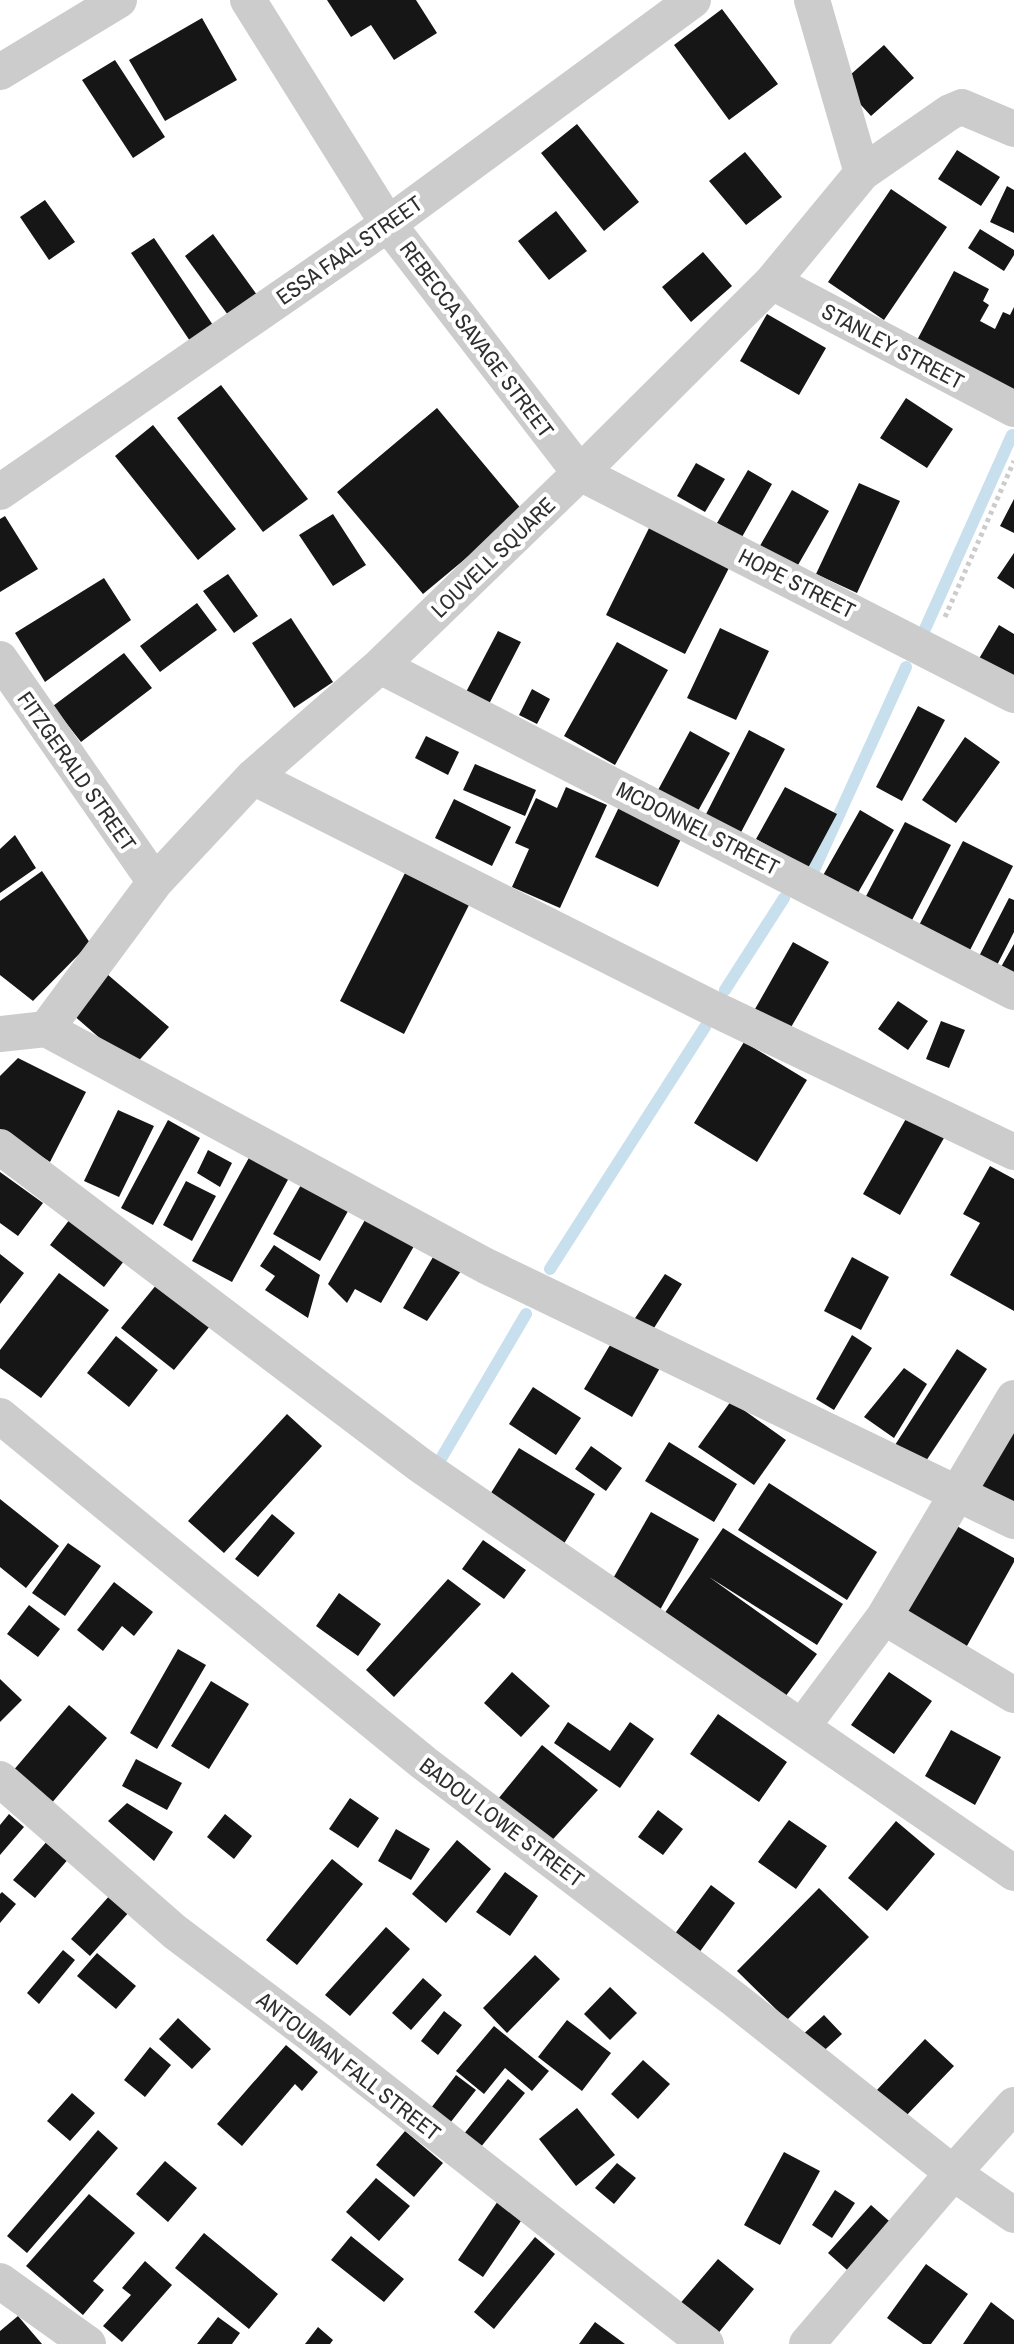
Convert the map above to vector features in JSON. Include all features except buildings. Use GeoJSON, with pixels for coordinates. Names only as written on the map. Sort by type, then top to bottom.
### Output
{"type":"FeatureCollection","features":[{"type":"Feature","properties":{"kind":"street"},"geometry":{"type":"LineString","coordinates":[[0,72],[119,0]]}},
{"type":"Feature","properties":{"kind":"street","name":"REBECCA SAVAGE STREET"},"geometry":{"type":"LineString","coordinates":[[248,0],[388,224],[580,473]]}},
{"type":"Feature","properties":{"kind":"street","name":"ESSA FAAL STREET"},"geometry":{"type":"LineString","coordinates":[[0,492],[388,224],[693,0]]}},
{"type":"Feature","properties":{"kind":"street"},"geometry":{"type":"LineString","coordinates":[[812,0],[862,173]]}},
{"type":"Feature","properties":{"kind":"street","name":"LOUVELL SQUARE"},"geometry":{"type":"LineString","coordinates":[[46,1029],[155,882],[253,777],[380,666],[580,473],[772,282],[862,173],[950,112],[962,107],[1014,129]]}},
{"type":"Feature","properties":{"kind":"street","name":"STANLEY STREET"},"geometry":{"type":"LineString","coordinates":[[772,282],[1014,409]]}},
{"type":"Feature","properties":{"kind":"street","name":"HOPE STREET"},"geometry":{"type":"LineString","coordinates":[[580,473],[1014,695]]}},
{"type":"Feature","properties":{"kind":"street","name":"FITZGERALD STREET"},"geometry":{"type":"LineString","coordinates":[[0,659],[155,882]]}},
{"type":"Feature","properties":{"kind":"street","name":"MCDONNEL STREET"},"geometry":{"type":"LineString","coordinates":[[380,666],[1014,992]]}},
{"type":"Feature","properties":{"kind":"street"},"geometry":{"type":"LineString","coordinates":[[253,777],[710,1007],[1014,1152]]}},
{"type":"Feature","properties":{"kind":"street"},"geometry":{"type":"LineString","coordinates":[[0,1034],[46,1029],[486,1266],[1014,1521]]}},
{"type":"Feature","properties":{"kind":"street"},"geometry":{"type":"LineString","coordinates":[[0,1147],[420,1465],[1014,1873]]}},
{"type":"Feature","properties":{"kind":"street"},"geometry":{"type":"LineString","coordinates":[[802,1727],[884,1617],[1014,1398]]}},
{"type":"Feature","properties":{"kind":"street","name":"BADOU LOWE STREET"},"geometry":{"type":"LineString","coordinates":[[0,1416],[424,1763],[734,1999],[953,2173],[1014,2215]]}},
{"type":"Feature","properties":{"kind":"street"},"geometry":{"type":"LineString","coordinates":[[884,1617],[1014,1695]]}},
{"type":"Feature","properties":{"kind":"street","name":"ANTOUMAN FALL STREET"},"geometry":{"type":"LineString","coordinates":[[0,1779],[175,1932],[321,2042],[706,2344]]}},
{"type":"Feature","properties":{"kind":"street"},"geometry":{"type":"LineString","coordinates":[[807,2344],[1014,2105]]}},
{"type":"Feature","properties":{"kind":"street"},"geometry":{"type":"LineString","coordinates":[[0,2281],[88,2344]]}},
{"type":"Feature","properties":{"kind":"path"},"geometry":{"type":"LineString","coordinates":[[930,651],[1014,461]]}},
{"type":"Feature","properties":{"kind":"waterway"},"geometry":{"type":"LineString","coordinates":[[925,629],[1012,435]]}},
{"type":"Feature","properties":{"kind":"waterway"},"geometry":{"type":"LineString","coordinates":[[814,870],[906,667]]}},
{"type":"Feature","properties":{"kind":"waterway"},"geometry":{"type":"LineString","coordinates":[[725,990],[784,898]]}},
{"type":"Feature","properties":{"kind":"waterway"},"geometry":{"type":"LineString","coordinates":[[550,1269],[705,1027]]}},
{"type":"Feature","properties":{"kind":"waterway"},"geometry":{"type":"LineString","coordinates":[[439,1462],[526,1314]]}}]}
